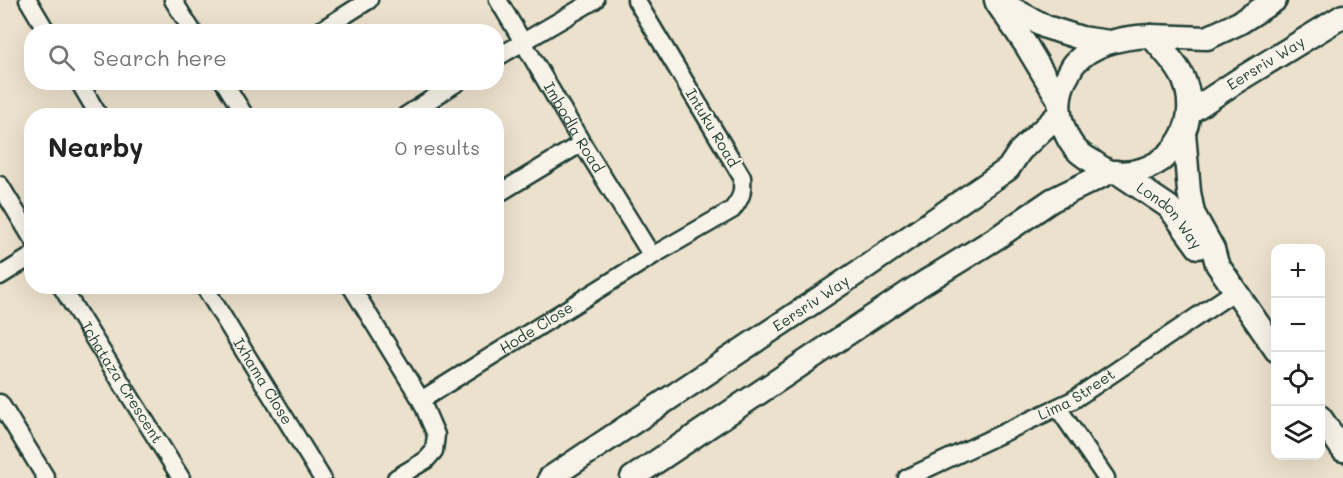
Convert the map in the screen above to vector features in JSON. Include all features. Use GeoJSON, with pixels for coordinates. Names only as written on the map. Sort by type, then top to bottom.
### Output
{"type":"FeatureCollection","features":[{"type":"Feature","properties":{"kind":"main road"},"geometry":{"type":"LineString","coordinates":[[996,0],[1046,27],[1081,38],[1110,42]]}},
{"type":"Feature","properties":{"kind":"main road"},"geometry":{"type":"LineString","coordinates":[[996,0],[1026,45],[1059,107],[1066,136],[1080,155],[1114,172]]}},
{"type":"Feature","properties":{"kind":"main road"},"geometry":{"type":"LineString","coordinates":[[1059,107],[1064,80],[1075,63],[1091,50],[1128,37],[1207,38],[1239,24],[1275,0]]}},
{"type":"Feature","properties":{"kind":"main road","name":"Eersriv Way"},"geometry":{"type":"LineString","coordinates":[[1187,122],[1237,81],[1343,16]]}},
{"type":"Feature","properties":{"kind":"main road"},"geometry":{"type":"LineString","coordinates":[[632,478],[917,287],[998,237],[1052,200],[1114,172],[1150,167],[1164,159],[1176,147],[1187,122],[1189,95],[1183,78],[1174,64],[1151,36]]}},
{"type":"Feature","properties":{"kind":"main road","name":"Eersriv Way"},"geometry":{"type":"LineString","coordinates":[[550,478],[1008,169],[1020,151],[1059,107]]}},
{"type":"Feature","properties":{"kind":"main road","name":"London Way"},"geometry":{"type":"LineString","coordinates":[[1187,122],[1189,192],[1193,213],[1213,249],[1217,264],[1271,344]]}},
{"type":"Feature","properties":{"kind":"main road","name":"London Way"},"geometry":{"type":"LineString","coordinates":[[1114,172],[1169,207],[1206,257],[1217,264]]}},
{"type":"Feature","properties":{"kind":"main road"},"geometry":{"type":"LineString","coordinates":[[1325,424],[1343,450]]}},
{"type":"Feature","properties":{"kind":"street"},"geometry":{"type":"LineString","coordinates":[[28,0],[42,24]]}},
{"type":"Feature","properties":{"kind":"street"},"geometry":{"type":"LineString","coordinates":[[173,0],[187,24]]}},
{"type":"Feature","properties":{"kind":"street"},"geometry":{"type":"LineString","coordinates":[[331,24],[369,0]]}},
{"type":"Feature","properties":{"kind":"street","name":"Imbodla Road"},"geometry":{"type":"LineString","coordinates":[[498,0],[652,256]]}},
{"type":"Feature","properties":{"kind":"street"},"geometry":{"type":"LineString","coordinates":[[504,53],[595,0]]}},
{"type":"Feature","properties":{"kind":"street","name":"Intuku Road"},"geometry":{"type":"LineString","coordinates":[[636,0],[742,177],[743,191],[740,200],[732,210],[652,256]]}},
{"type":"Feature","properties":{"kind":"street"},"geometry":{"type":"LineString","coordinates":[[83,90],[94,108]]}},
{"type":"Feature","properties":{"kind":"street"},"geometry":{"type":"LineString","coordinates":[[232,90],[241,108]]}},
{"type":"Feature","properties":{"kind":"street"},"geometry":{"type":"LineString","coordinates":[[417,108],[446,90]]}},
{"type":"Feature","properties":{"kind":"street"},"geometry":{"type":"LineString","coordinates":[[504,190],[582,143]]}},
{"type":"Feature","properties":{"kind":"street"},"geometry":{"type":"LineString","coordinates":[[0,185],[24,225]]}},
{"type":"Feature","properties":{"kind":"street","name":"Hode Close"},"geometry":{"type":"LineString","coordinates":[[421,400],[652,256]]}},
{"type":"Feature","properties":{"kind":"street"},"geometry":{"type":"LineString","coordinates":[[0,276],[24,261]]}},
{"type":"Feature","properties":{"kind":"street","name":"Lima Street"},"geometry":{"type":"LineString","coordinates":[[907,478],[1073,400],[1235,291]]}},
{"type":"Feature","properties":{"kind":"street","name":"Ichataza Crescent"},"geometry":{"type":"LineString","coordinates":[[67,294],[181,478]]}},
{"type":"Feature","properties":{"kind":"street","name":"Ixhama Close"},"geometry":{"type":"LineString","coordinates":[[209,294],[322,478]]}},
{"type":"Feature","properties":{"kind":"street"},"geometry":{"type":"LineString","coordinates":[[356,294],[421,400],[436,435],[434,451],[426,460],[396,478]]}},
{"type":"Feature","properties":{"kind":"street"},"geometry":{"type":"LineString","coordinates":[[0,403],[46,478]]}},
{"type":"Feature","properties":{"kind":"street"},"geometry":{"type":"LineString","coordinates":[[1058,408],[1106,478]]}}]}
